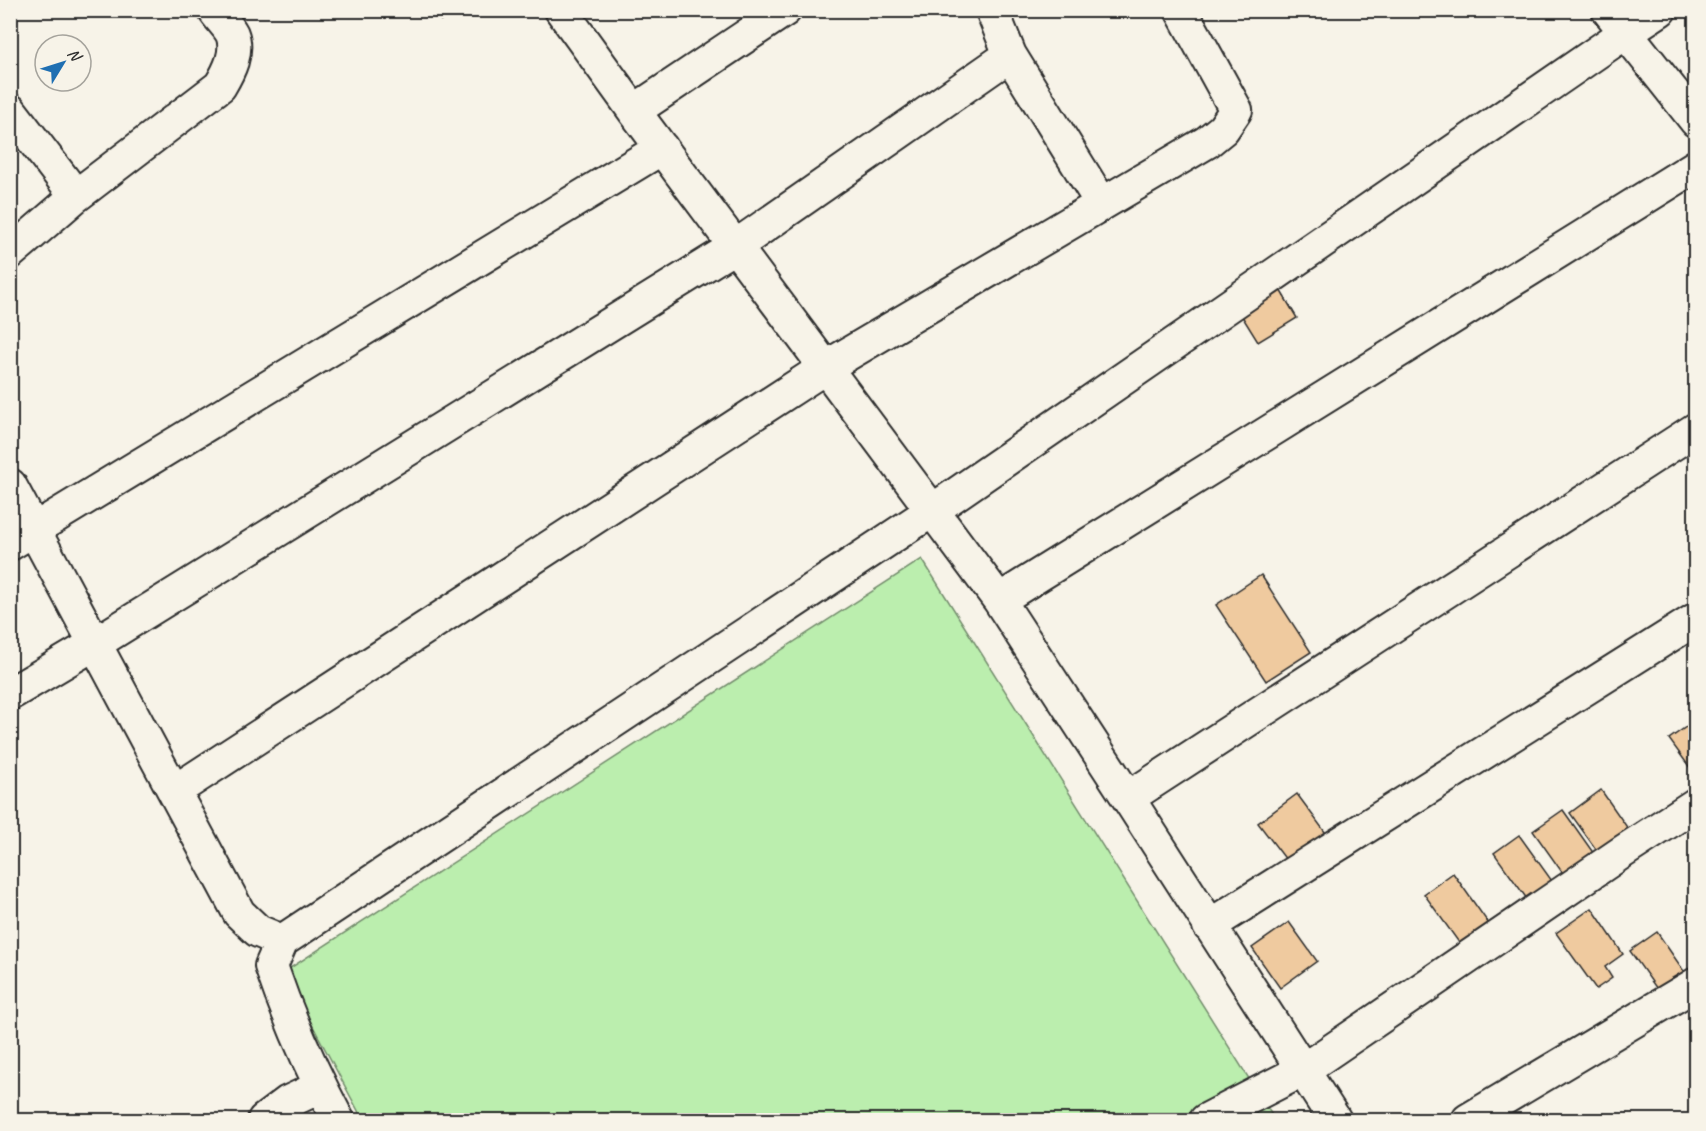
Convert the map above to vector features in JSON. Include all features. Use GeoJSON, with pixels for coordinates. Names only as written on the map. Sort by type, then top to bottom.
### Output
{"type":"FeatureCollection","features":[{"type":"Feature","properties":{"kind":"street"},"geometry":{"type":"LineString","coordinates":[[10,254],[76,196],[220,86],[230,71],[234,52],[232,35],[214,10]]}},
{"type":"Feature","properties":{"kind":"street"},"geometry":{"type":"LineString","coordinates":[[561,10],[999,600],[1335,1120]]}},
{"type":"Feature","properties":{"kind":"street"},"geometry":{"type":"LineString","coordinates":[[634,111],[785,10]]}},
{"type":"Feature","properties":{"kind":"street"},"geometry":{"type":"LineString","coordinates":[[992,10],[1010,55],[1102,204]]}},
{"type":"Feature","properties":{"kind":"street"},"geometry":{"type":"LineString","coordinates":[[174,791],[826,366],[1207,142],[1223,129],[1236,110],[1181,10]]}},
{"type":"Feature","properties":{"kind":"street"},"geometry":{"type":"LineString","coordinates":[[338,1120],[320,1087],[271,966],[282,940],[933,510],[1616,22],[1660,10]]}},
{"type":"Feature","properties":{"kind":"street"},"geometry":{"type":"LineString","coordinates":[[1616,22],[1695,121]]}},
{"type":"Feature","properties":{"kind":"street"},"geometry":{"type":"LineString","coordinates":[[10,694],[736,246],[1010,55]]}},
{"type":"Feature","properties":{"kind":"street"},"geometry":{"type":"LineString","coordinates":[[10,110],[76,196]]}},
{"type":"Feature","properties":{"kind":"street"},"geometry":{"type":"LineString","coordinates":[[23,537],[662,148]]}},
{"type":"Feature","properties":{"kind":"street"},"geometry":{"type":"LineString","coordinates":[[999,600],[1695,166]]}},
{"type":"Feature","properties":{"kind":"street"},"geometry":{"type":"LineString","coordinates":[[1128,798],[1695,429]]}},
{"type":"Feature","properties":{"kind":"street"},"geometry":{"type":"LineString","coordinates":[[10,485],[23,537],[96,643],[239,914],[258,931],[282,940]]}},
{"type":"Feature","properties":{"kind":"street"},"geometry":{"type":"LineString","coordinates":[[1209,926],[1695,620]]}},
{"type":"Feature","properties":{"kind":"street"},"geometry":{"type":"LineString","coordinates":[[1206,1120],[1303,1070],[1695,804]]}},
{"type":"Feature","properties":{"kind":"street"},"geometry":{"type":"LineString","coordinates":[[1468,1120],[1695,984]]}},
{"type":"Feature","properties":{"kind":"street"},"geometry":{"type":"LineString","coordinates":[[264,1120],[288,1102],[320,1087]]}},
{"type":"Feature","properties":{"kind":"path"},"geometry":{"type":"LineString","coordinates":[[434,10],[442,20]]}},
{"type":"Feature","properties":{"kind":"green space"},"geometry":{"type":"Polygon","coordinates":[[[922,559],[1275,1120],[363,1120],[284,972],[922,559]]]}},
{"type":"Feature","properties":{"kind":"building"},"geometry":{"type":"Polygon","coordinates":[[[1279,288],[1297,318],[1258,342],[1240,313],[1279,288]]]}},
{"type":"Feature","properties":{"kind":"building"},"geometry":{"type":"Polygon","coordinates":[[[1261,575],[1311,652],[1266,681],[1216,605],[1261,575]]]}},
{"type":"Feature","properties":{"kind":"building"},"geometry":{"type":"Polygon","coordinates":[[[1696,720],[1696,776],[1669,739],[1696,720]]]}},
{"type":"Feature","properties":{"kind":"building"},"geometry":{"type":"Polygon","coordinates":[[[1601,790],[1631,833],[1600,855],[1570,813],[1601,790]]]}},
{"type":"Feature","properties":{"kind":"building"},"geometry":{"type":"Polygon","coordinates":[[[1297,794],[1331,840],[1293,869],[1258,823],[1297,794]]]}},
{"type":"Feature","properties":{"kind":"building"},"geometry":{"type":"Polygon","coordinates":[[[1563,810],[1599,861],[1569,882],[1533,831],[1563,810]]]}},
{"type":"Feature","properties":{"kind":"building"},"geometry":{"type":"Polygon","coordinates":[[[1519,835],[1552,881],[1527,899],[1494,853],[1519,835]]]}},
{"type":"Feature","properties":{"kind":"building"},"geometry":{"type":"Polygon","coordinates":[[[1453,873],[1489,924],[1460,944],[1424,894],[1453,873]]]}},
{"type":"Feature","properties":{"kind":"building"},"geometry":{"type":"Polygon","coordinates":[[[1592,908],[1623,954],[1605,967],[1612,978],[1596,989],[1556,933],[1592,908]]]}},
{"type":"Feature","properties":{"kind":"building"},"geometry":{"type":"Polygon","coordinates":[[[1289,922],[1317,961],[1280,988],[1252,948],[1289,922]]]}},
{"type":"Feature","properties":{"kind":"building"},"geometry":{"type":"Polygon","coordinates":[[[1657,932],[1690,980],[1664,999],[1630,951],[1657,932]]]}}]}
